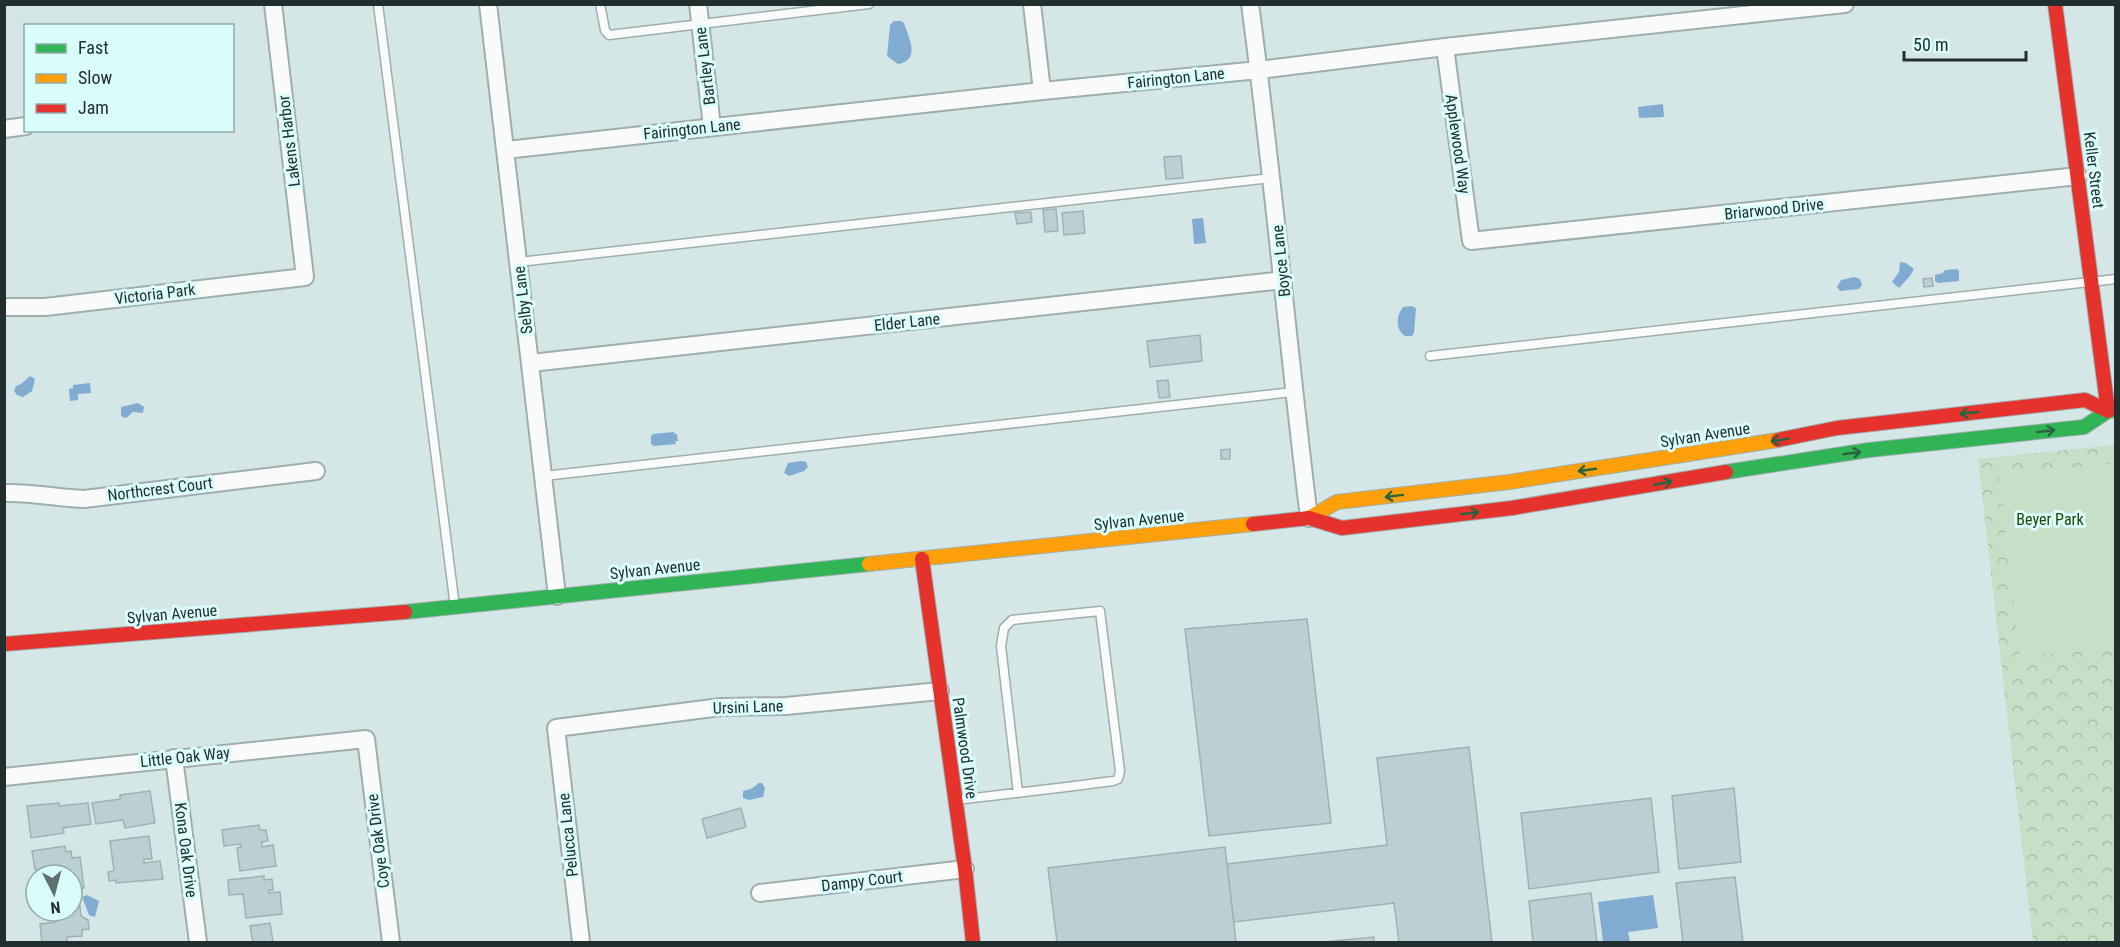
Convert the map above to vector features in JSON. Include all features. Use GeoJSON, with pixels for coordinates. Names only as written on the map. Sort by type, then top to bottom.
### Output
{"type":"FeatureCollection","features":[{"type":"Feature","properties":{"kind":"main road","name":"Keller Street"},"geometry":{"type":"LineString","coordinates":[[2055,4],[2092,282],[2112,411]]}},
{"type":"Feature","properties":{"kind":"main road","name":"Sylvan Avenue"},"geometry":{"type":"LineString","coordinates":[[1309,518],[1337,502],[1553,476],[1785,439],[1837,428],[2085,400],[2112,411]]}},
{"type":"Feature","properties":{"kind":"main road","name":"Sylvan Avenue"},"geometry":{"type":"LineString","coordinates":[[4,644],[455,607],[1309,518],[1342,528],[1512,508],[1724,471],[1869,450],[2084,427],[2112,411]]}},
{"type":"Feature","properties":{"kind":"main road","name":"Palmwood Drive"},"geometry":{"type":"LineString","coordinates":[[922,559],[973,942]]}},
{"type":"Feature","properties":{"kind":"street","name":"Lakens Harbor"},"geometry":{"type":"LineString","coordinates":[[273,4],[305,277]]}},
{"type":"Feature","properties":{"kind":"street","name":"Selby Lane"},"geometry":{"type":"LineString","coordinates":[[488,4],[558,596]]}},
{"type":"Feature","properties":{"kind":"street","name":"Bartley Lane"},"geometry":{"type":"LineString","coordinates":[[698,4],[712,127]]}},
{"type":"Feature","properties":{"kind":"street"},"geometry":{"type":"LineString","coordinates":[[1032,4],[1042,91]]}},
{"type":"Feature","properties":{"kind":"street","name":"Boyce Lane"},"geometry":{"type":"LineString","coordinates":[[1250,4],[1309,518]]}},
{"type":"Feature","properties":{"kind":"street","name":"Fairington Lane"},"geometry":{"type":"LineString","coordinates":[[506,150],[1042,91],[1259,70],[1445,47],[1845,4]]}},
{"type":"Feature","properties":{"kind":"street","name":"Applewood Way"},"geometry":{"type":"LineString","coordinates":[[1445,47],[1471,242]]}},
{"type":"Feature","properties":{"kind":"street"},"geometry":{"type":"LineString","coordinates":[[4,129],[24,126]]}},
{"type":"Feature","properties":{"kind":"street","name":"Briarwood Drive"},"geometry":{"type":"LineString","coordinates":[[1471,242],[2078,176]]}},
{"type":"Feature","properties":{"kind":"street","name":"Victoria Park"},"geometry":{"type":"LineString","coordinates":[[4,307],[45,307],[305,277]]}},
{"type":"Feature","properties":{"kind":"street","name":"Elder Lane"},"geometry":{"type":"LineString","coordinates":[[531,363],[1283,280]]}},
{"type":"Feature","properties":{"kind":"street","name":"Northcrest Court"},"geometry":{"type":"LineString","coordinates":[[4,493],[24,492],[59,498],[84,499],[316,471]]}},
{"type":"Feature","properties":{"kind":"street","name":"Ursini Lane"},"geometry":{"type":"LineString","coordinates":[[556,728],[721,707],[786,706],[940,691]]}},
{"type":"Feature","properties":{"kind":"street","name":"Pelucca Lane"},"geometry":{"type":"LineString","coordinates":[[556,728],[580,942]]}},
{"type":"Feature","properties":{"kind":"street","name":"Little Oak Way"},"geometry":{"type":"LineString","coordinates":[[4,777],[366,739]]}},
{"type":"Feature","properties":{"kind":"street","name":"Coye Oak Drive"},"geometry":{"type":"LineString","coordinates":[[366,739],[391,942]]}},
{"type":"Feature","properties":{"kind":"street","name":"Kona Oak Drive"},"geometry":{"type":"LineString","coordinates":[[174,758],[198,942]]}},
{"type":"Feature","properties":{"kind":"street","name":"Dampy Court"},"geometry":{"type":"LineString","coordinates":[[760,893],[965,869]]}},
{"type":"Feature","properties":{"kind":"lane"},"geometry":{"type":"LineString","coordinates":[[378,4],[455,607]]}},
{"type":"Feature","properties":{"kind":"lane"},"geometry":{"type":"LineString","coordinates":[[600,4],[605,30],[609,35],[869,4]]}},
{"type":"Feature","properties":{"kind":"lane"},"geometry":{"type":"LineString","coordinates":[[519,262],[1271,178]]}},
{"type":"Feature","properties":{"kind":"lane"},"geometry":{"type":"LineString","coordinates":[[1430,356],[2115,279]]}},
{"type":"Feature","properties":{"kind":"lane"},"geometry":{"type":"LineString","coordinates":[[544,476],[1293,392]]}},
{"type":"Feature","properties":{"kind":"lane"},"geometry":{"type":"LineString","coordinates":[[955,800],[1018,793],[1113,781],[1118,779],[1120,771],[1100,611],[1012,620],[1004,628],[1001,646],[1018,793]]}},
{"type":"Feature","properties":{"kind":"green space","name":"Beyer Park"},"geometry":{"type":"Polygon","coordinates":[[[2115,445],[2115,942],[2033,942],[1978,459],[2115,445]]]}},
{"type":"Feature","properties":{"kind":"green space"},"geometry":{"type":"Polygon","coordinates":[[[2115,463],[2115,646],[2020,657],[1999,475],[2115,463]]]}},
{"type":"Feature","properties":{"kind":"water"},"geometry":{"type":"Polygon","coordinates":[[[894,21],[904,23],[912,48],[909,58],[898,64],[887,56],[890,25],[894,21]]]}},
{"type":"Feature","properties":{"kind":"water"},"geometry":{"type":"Polygon","coordinates":[[[1663,104],[1664,117],[1639,118],[1638,107],[1663,104]]]}},
{"type":"Feature","properties":{"kind":"water"},"geometry":{"type":"Polygon","coordinates":[[[1203,218],[1206,243],[1194,244],[1192,219],[1203,218]]]}},
{"type":"Feature","properties":{"kind":"water"},"geometry":{"type":"Polygon","coordinates":[[[1900,262],[1914,269],[1899,288],[1892,282],[1899,272],[1900,262]]]}},
{"type":"Feature","properties":{"kind":"water"},"geometry":{"type":"Polygon","coordinates":[[[1957,269],[1959,281],[1938,283],[1935,281],[1935,275],[1945,270],[1957,269]]]}},
{"type":"Feature","properties":{"kind":"water"},"geometry":{"type":"Polygon","coordinates":[[[1854,277],[1860,279],[1862,285],[1859,289],[1840,291],[1837,287],[1841,280],[1854,277]]]}},
{"type":"Feature","properties":{"kind":"water"},"geometry":{"type":"Polygon","coordinates":[[[1403,307],[1416,308],[1414,333],[1412,336],[1405,336],[1399,330],[1398,318],[1403,307]]]}},
{"type":"Feature","properties":{"kind":"water"},"geometry":{"type":"Polygon","coordinates":[[[30,376],[35,379],[32,391],[23,397],[17,395],[14,391],[16,386],[30,376]]]}},
{"type":"Feature","properties":{"kind":"water"},"geometry":{"type":"Polygon","coordinates":[[[90,383],[91,393],[78,394],[78,400],[70,401],[69,389],[73,388],[73,385],[90,383]]]}},
{"type":"Feature","properties":{"kind":"water"},"geometry":{"type":"Polygon","coordinates":[[[138,403],[144,407],[143,413],[133,412],[126,418],[121,416],[121,407],[138,403]]]}},
{"type":"Feature","properties":{"kind":"water"},"geometry":{"type":"Polygon","coordinates":[[[674,432],[677,434],[676,444],[654,446],[651,444],[653,434],[674,432]]]}},
{"type":"Feature","properties":{"kind":"water"},"geometry":{"type":"Polygon","coordinates":[[[806,462],[808,467],[804,471],[789,476],[784,473],[788,463],[806,462]]]}},
{"type":"Feature","properties":{"kind":"water"},"geometry":{"type":"Polygon","coordinates":[[[762,783],[765,788],[763,797],[749,800],[743,798],[743,791],[762,783]]]}},
{"type":"Feature","properties":{"kind":"water"},"geometry":{"type":"Polygon","coordinates":[[[87,895],[99,901],[95,917],[89,915],[84,896],[87,895]]]}},
{"type":"Feature","properties":{"kind":"water"},"geometry":{"type":"Polygon","coordinates":[[[1653,895],[1658,928],[1628,932],[1630,942],[1603,942],[1598,902],[1653,895]]]}},
{"type":"Feature","properties":{"kind":"building"},"geometry":{"type":"Polygon","coordinates":[[[1181,156],[1183,178],[1166,179],[1164,157],[1181,156]]]}},
{"type":"Feature","properties":{"kind":"building"},"geometry":{"type":"Polygon","coordinates":[[[1056,209],[1058,231],[1045,232],[1043,210],[1056,209]]]}},
{"type":"Feature","properties":{"kind":"building"},"geometry":{"type":"Polygon","coordinates":[[[1083,211],[1085,233],[1064,235],[1062,213],[1083,211]]]}},
{"type":"Feature","properties":{"kind":"building"},"geometry":{"type":"Polygon","coordinates":[[[1031,212],[1032,222],[1017,224],[1015,213],[1031,212]]]}},
{"type":"Feature","properties":{"kind":"building"},"geometry":{"type":"Polygon","coordinates":[[[1932,278],[1933,286],[1924,287],[1923,279],[1932,278]]]}},
{"type":"Feature","properties":{"kind":"building"},"geometry":{"type":"Polygon","coordinates":[[[1200,335],[1202,361],[1150,367],[1147,341],[1200,335]]]}},
{"type":"Feature","properties":{"kind":"building"},"geometry":{"type":"Polygon","coordinates":[[[1168,380],[1170,397],[1159,398],[1157,381],[1168,380]]]}},
{"type":"Feature","properties":{"kind":"building"},"geometry":{"type":"Polygon","coordinates":[[[1230,449],[1230,459],[1221,459],[1221,450],[1230,449]]]}},
{"type":"Feature","properties":{"kind":"building"},"geometry":{"type":"Polygon","coordinates":[[[1307,619],[1331,823],[1209,836],[1185,629],[1307,619]]]}},
{"type":"Feature","properties":{"kind":"building"},"geometry":{"type":"Polygon","coordinates":[[[1469,747],[1492,942],[1399,942],[1394,903],[1234,922],[1227,864],[1387,845],[1377,758],[1469,747]]]}},
{"type":"Feature","properties":{"kind":"building"},"geometry":{"type":"Polygon","coordinates":[[[1734,788],[1741,862],[1679,869],[1672,796],[1734,788]]]}},
{"type":"Feature","properties":{"kind":"building"},"geometry":{"type":"Polygon","coordinates":[[[150,791],[155,823],[125,828],[123,820],[96,824],[92,803],[120,799],[120,795],[150,791]]]}},
{"type":"Feature","properties":{"kind":"building"},"geometry":{"type":"Polygon","coordinates":[[[1651,798],[1659,872],[1529,889],[1521,813],[1651,798]]]}},
{"type":"Feature","properties":{"kind":"building"},"geometry":{"type":"Polygon","coordinates":[[[59,803],[59,806],[88,803],[91,824],[63,828],[64,833],[31,838],[27,806],[59,803]]]}},
{"type":"Feature","properties":{"kind":"building"},"geometry":{"type":"Polygon","coordinates":[[[741,808],[746,827],[707,838],[702,819],[741,808]]]}},
{"type":"Feature","properties":{"kind":"building"},"geometry":{"type":"Polygon","coordinates":[[[259,825],[260,830],[266,830],[268,841],[262,842],[262,847],[273,845],[276,866],[240,871],[237,848],[241,847],[241,844],[224,846],[222,830],[259,825]]]}},
{"type":"Feature","properties":{"kind":"building"},"geometry":{"type":"Polygon","coordinates":[[[149,836],[152,859],[144,859],[144,863],[160,861],[163,879],[116,883],[116,880],[109,881],[108,872],[114,871],[110,841],[149,836]]]}},
{"type":"Feature","properties":{"kind":"building"},"geometry":{"type":"Polygon","coordinates":[[[65,846],[66,852],[71,851],[72,858],[80,857],[81,863],[34,863],[32,851],[65,846]]]}},
{"type":"Feature","properties":{"kind":"building"},"geometry":{"type":"Polygon","coordinates":[[[1225,847],[1236,942],[1057,942],[1048,868],[1225,847]]]}},
{"type":"Feature","properties":{"kind":"building"},"geometry":{"type":"Polygon","coordinates":[[[264,876],[264,880],[272,879],[273,890],[269,890],[269,893],[280,892],[282,914],[246,918],[243,894],[229,895],[228,880],[264,876]]]}},
{"type":"Feature","properties":{"kind":"building"},"geometry":{"type":"Polygon","coordinates":[[[1735,877],[1743,942],[1683,942],[1676,883],[1735,877]]]}},
{"type":"Feature","properties":{"kind":"building"},"geometry":{"type":"Polygon","coordinates":[[[1591,893],[1597,942],[1533,942],[1529,901],[1591,893]]]}},
{"type":"Feature","properties":{"kind":"building"},"geometry":{"type":"Polygon","coordinates":[[[84,918],[88,920],[89,929],[82,930],[82,936],[67,937],[67,942],[42,942],[40,924],[84,923],[84,918]]]}},
{"type":"Feature","properties":{"kind":"building"},"geometry":{"type":"Polygon","coordinates":[[[270,923],[273,942],[253,942],[250,926],[270,923]]]}},
{"type":"Feature","properties":{"kind":"building"},"geometry":{"type":"Polygon","coordinates":[[[1374,937],[1374,942],[1323,942],[1374,937]]]}},
{"type":"Feature","properties":{"kind":"traffic: fast"},"geometry":{"type":"LineString","coordinates":[[1726,472],[1869,450],[2084,427],[2108,411],[2116,410]]}},
{"type":"Feature","properties":{"kind":"traffic: fast"},"geometry":{"type":"LineString","coordinates":[[405,612],[869,564]]}},
{"type":"Feature","properties":{"kind":"traffic: slow"},"geometry":{"type":"LineString","coordinates":[[1309,518],[1337,502],[1509,482],[1778,440]]}},
{"type":"Feature","properties":{"kind":"traffic: slow"},"geometry":{"type":"LineString","coordinates":[[869,564],[1253,524]]}},
{"type":"Feature","properties":{"kind":"traffic: jam"},"geometry":{"type":"LineString","coordinates":[[2055,4],[2108,411]]}},
{"type":"Feature","properties":{"kind":"traffic: jam"},"geometry":{"type":"LineString","coordinates":[[1778,440],[1837,428],[2085,400],[2108,411]]}},
{"type":"Feature","properties":{"kind":"traffic: jam"},"geometry":{"type":"LineString","coordinates":[[1253,524],[1309,518],[1342,528],[1512,508],[1726,472]]}},
{"type":"Feature","properties":{"kind":"traffic: jam"},"geometry":{"type":"LineString","coordinates":[[922,559],[973,942]]}},
{"type":"Feature","properties":{"kind":"traffic: jam"},"geometry":{"type":"LineString","coordinates":[[4,644],[405,612]]}}]}
